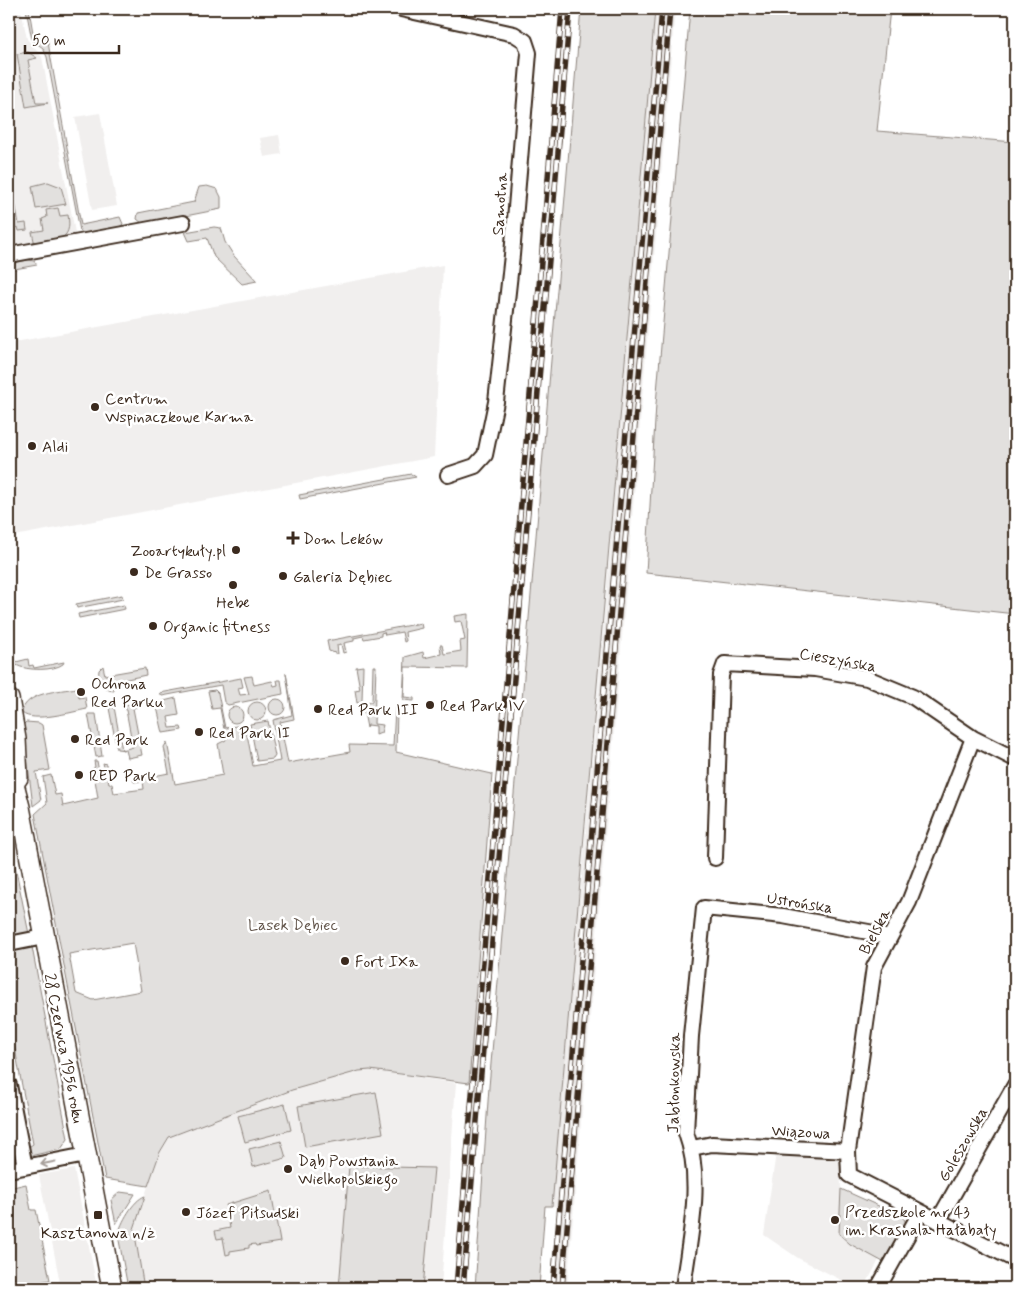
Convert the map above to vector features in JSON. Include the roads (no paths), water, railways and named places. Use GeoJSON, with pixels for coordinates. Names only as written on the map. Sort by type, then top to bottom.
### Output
{"type":"FeatureCollection","features":[{"type":"Feature","properties":{"kind":"street","name":"Samotna"},"geometry":{"type":"LineString","coordinates":[[401,9],[514,34],[525,41],[529,53],[512,255],[496,402],[485,455],[475,466],[448,475]]}},
{"type":"Feature","properties":{"kind":"street"},"geometry":{"type":"LineString","coordinates":[[9,255],[183,223]]}},
{"type":"Feature","properties":{"kind":"street","name":"Cieszyńska"},"geometry":{"type":"LineString","coordinates":[[715,858],[721,675],[725,664],[815,669],[867,678],[914,697],[973,738],[1015,759]]}},
{"type":"Feature","properties":{"kind":"street","name":"28 Czerwca 1956 roku"},"geometry":{"type":"LineString","coordinates":[[9,699],[16,739],[20,807],[16,829],[44,937],[112,1288]]}},
{"type":"Feature","properties":{"kind":"street","name":"Bielska"},"geometry":{"type":"LineString","coordinates":[[848,1151],[874,967],[909,902],[973,738]]}},
{"type":"Feature","properties":{"kind":"street","name":"28 Czerwca 1956 roku"},"geometry":{"type":"LineString","coordinates":[[9,764],[20,807]]}},
{"type":"Feature","properties":{"kind":"street","name":"Ustrońska"},"geometry":{"type":"LineString","coordinates":[[704,908],[783,916],[874,933],[888,940]]}},
{"type":"Feature","properties":{"kind":"street","name":"Jabłonkowska"},"geometry":{"type":"LineString","coordinates":[[683,1288],[695,1192],[692,1148],[686,1134],[691,1036],[704,908]]}},
{"type":"Feature","properties":{"kind":"street"},"geometry":{"type":"LineString","coordinates":[[9,944],[44,937]]}},
{"type":"Feature","properties":{"kind":"street"},"geometry":{"type":"LineString","coordinates":[[9,1085],[25,1167]]}},
{"type":"Feature","properties":{"kind":"street","name":"Goleszowska"},"geometry":{"type":"LineString","coordinates":[[938,1221],[1015,1085]]}},
{"type":"Feature","properties":{"kind":"street","name":"Wiązowa"},"geometry":{"type":"LineString","coordinates":[[692,1148],[712,1144],[848,1151],[849,1175],[1015,1260]]}},
{"type":"Feature","properties":{"kind":"street"},"geometry":{"type":"LineString","coordinates":[[9,1170],[86,1155]]}},
{"type":"Feature","properties":{"kind":"street"},"geometry":{"type":"LineString","coordinates":[[878,1288],[920,1213]]}},
{"type":"Feature","properties":{"kind":"railway"},"geometry":{"type":"LineString","coordinates":[[456,1288],[562,9]]}},
{"type":"Feature","properties":{"kind":"railway"},"geometry":{"type":"LineString","coordinates":[[463,1288],[570,9]]}},
{"type":"Feature","properties":{"kind":"railway"},"geometry":{"type":"LineString","coordinates":[[553,1288],[662,9]]}},
{"type":"Feature","properties":{"kind":"railway"},"geometry":{"type":"LineString","coordinates":[[562,1288],[670,9]]}},
{"type":"Feature","properties":{"kind":"place","name":"Centrum Wspinaczkowe Karma"},"geometry":{"type":"Point","coordinates":[95,407]}},
{"type":"Feature","properties":{"kind":"place","name":"Aldi"},"geometry":{"type":"Point","coordinates":[32,446]}},
{"type":"Feature","properties":{"kind":"place","name":"Dom Leków"},"geometry":{"type":"Point","coordinates":[293,538]}},
{"type":"Feature","properties":{"kind":"place","name":"Zooartykuły.pl"},"geometry":{"type":"Point","coordinates":[236,550]}},
{"type":"Feature","properties":{"kind":"place","name":"De Grasso"},"geometry":{"type":"Point","coordinates":[134,572]}},
{"type":"Feature","properties":{"kind":"place","name":"Galeria Dębiec"},"geometry":{"type":"Point","coordinates":[283,576]}},
{"type":"Feature","properties":{"kind":"place","name":"Hebe"},"geometry":{"type":"Point","coordinates":[233,585]}},
{"type":"Feature","properties":{"kind":"place","name":"Organic fitness"},"geometry":{"type":"Point","coordinates":[153,626]}},
{"type":"Feature","properties":{"kind":"place","name":"Ochrona Red Parku"},"geometry":{"type":"Point","coordinates":[81,692]}},
{"type":"Feature","properties":{"kind":"place","name":"Red Park IV"},"geometry":{"type":"Point","coordinates":[430,705]}},
{"type":"Feature","properties":{"kind":"place","name":"Red Park III"},"geometry":{"type":"Point","coordinates":[318,709]}},
{"type":"Feature","properties":{"kind":"place","name":"Red Park II"},"geometry":{"type":"Point","coordinates":[199,732]}},
{"type":"Feature","properties":{"kind":"place","name":"Red Park"},"geometry":{"type":"Point","coordinates":[75,739]}},
{"type":"Feature","properties":{"kind":"place","name":"RED Park"},"geometry":{"type":"Point","coordinates":[79,775]}},
{"type":"Feature","properties":{"kind":"place","name":"Fort IXa"},"geometry":{"type":"Point","coordinates":[345,961]}},
{"type":"Feature","properties":{"kind":"place","name":"Dąb Powstania Wielkopolskiego"},"geometry":{"type":"Point","coordinates":[288,1169]}},
{"type":"Feature","properties":{"kind":"place","name":"Józef Piłsudski"},"geometry":{"type":"Point","coordinates":[186,1212]}},
{"type":"Feature","properties":{"kind":"place","name":"Kasztanowa n/ż"},"geometry":{"type":"Point","coordinates":[98,1215]}},
{"type":"Feature","properties":{"kind":"place","name":"Przedszkole nr 43 im. Krasnala Hałabały"},"geometry":{"type":"Point","coordinates":[835,1220]}},
{"type":"Feature","properties":{"kind":"park label","name":"Lasek Dębiec"},"geometry":{"type":"Point","coordinates":[293,924]}}]}
